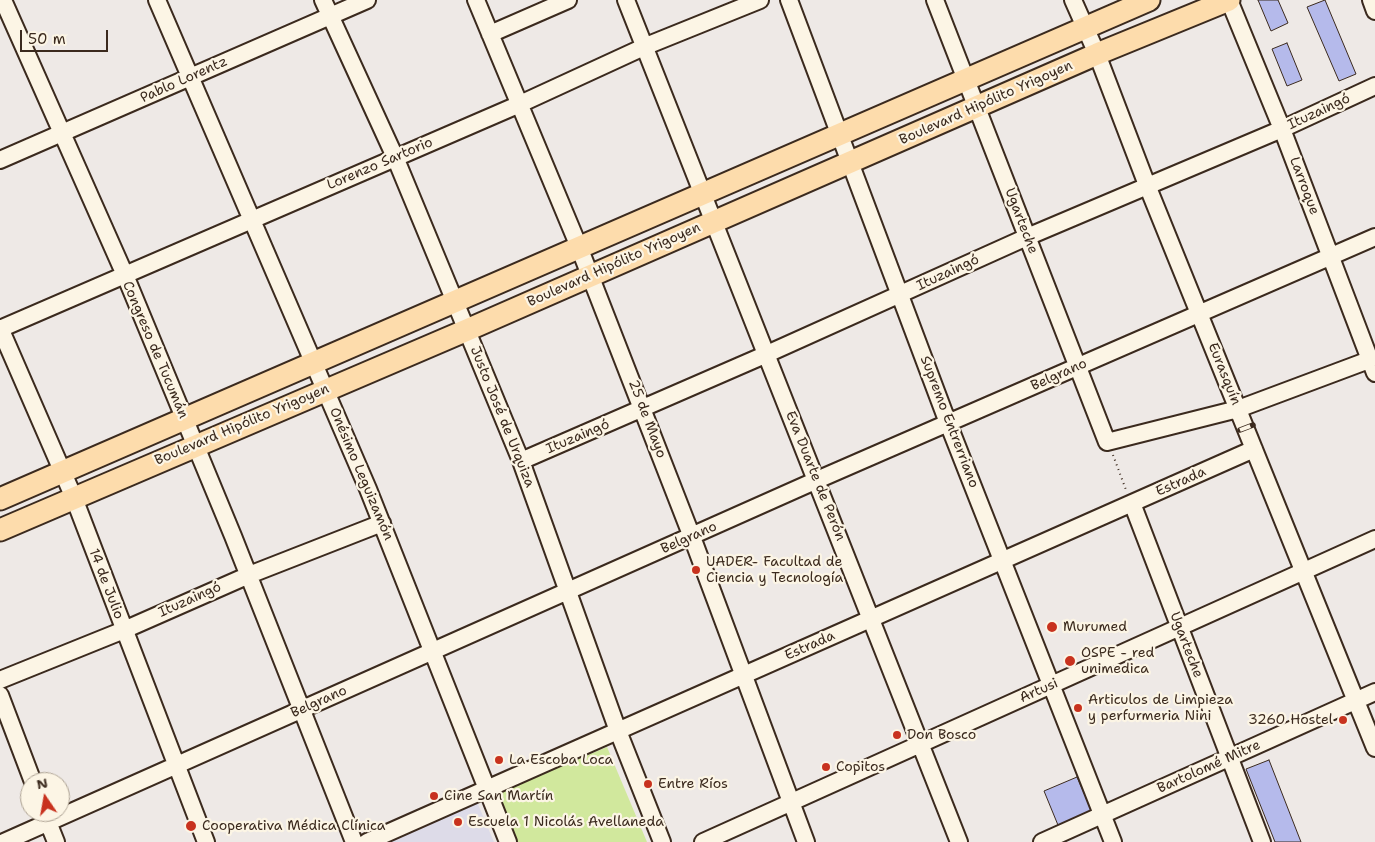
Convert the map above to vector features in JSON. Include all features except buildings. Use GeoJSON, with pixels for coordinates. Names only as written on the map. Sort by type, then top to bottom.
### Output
{"type":"FeatureCollection","features":[{"type":"Feature","properties":{"kind":"main road","name":"Boulevard Hipólito Yrigoyen"},"geometry":{"type":"LineString","coordinates":[[0,499],[454,300],[1149,0]]}},
{"type":"Feature","properties":{"kind":"main road","name":"Boulevard Hipólito Yrigoyen"},"geometry":{"type":"LineString","coordinates":[[0,530],[467,330],[1097,54],[1229,0]]}},
{"type":"Feature","properties":{"kind":"street","name":"Congreso de Tucumán"},"geometry":{"type":"LineString","coordinates":[[3,0],[124,275],[249,575],[354,842]]}},
{"type":"Feature","properties":{"kind":"street","name":"Onésimo Leguizamón"},"geometry":{"type":"LineString","coordinates":[[158,0],[382,523],[508,842]]}},
{"type":"Feature","properties":{"kind":"street","name":"Justo José de Urquiza"},"geometry":{"type":"LineString","coordinates":[[323,0],[394,157],[522,461],[567,593],[618,731],[662,842]]}},
{"type":"Feature","properties":{"kind":"street","name":"Pablo Lorentz"},"geometry":{"type":"LineString","coordinates":[[0,160],[367,0]]}},
{"type":"Feature","properties":{"kind":"street","name":"25 de Mayo"},"geometry":{"type":"LineString","coordinates":[[476,0],[580,247],[692,537],[806,842]]}},
{"type":"Feature","properties":{"kind":"street"},"geometry":{"type":"LineString","coordinates":[[490,34],[568,0]]}},
{"type":"Feature","properties":{"kind":"street","name":"Eva Duarte de Perón"},"geometry":{"type":"LineString","coordinates":[[626,0],[646,46],[959,842]]}},
{"type":"Feature","properties":{"kind":"street","name":"Lorenzo Sartorio"},"geometry":{"type":"LineString","coordinates":[[0,329],[520,104],[646,46],[760,0]]}},
{"type":"Feature","properties":{"kind":"street","name":"Supremo Entrerriano"},"geometry":{"type":"LineString","coordinates":[[788,0],[948,423],[1113,842]]}},
{"type":"Feature","properties":{"kind":"street","name":"Ugarteche"},"geometry":{"type":"LineString","coordinates":[[935,0],[1107,442]]}},
{"type":"Feature","properties":{"kind":"street","name":"Eurasquín"},"geometry":{"type":"LineString","coordinates":[[1073,0],[1084,29],[1097,54],[1147,185],[1375,748]]}},
{"type":"Feature","properties":{"kind":"street","name":"Larroque"},"geometry":{"type":"LineString","coordinates":[[1229,0],[1282,129],[1372,367]]}},
{"type":"Feature","properties":{"kind":"street"},"geometry":{"type":"LineString","coordinates":[[1370,0],[1375,11]]}},
{"type":"Feature","properties":{"kind":"street","name":"Ituzaingó"},"geometry":{"type":"LineString","coordinates":[[522,461],[767,354],[1027,236],[1282,129],[1375,86]]}},
{"type":"Feature","properties":{"kind":"street","name":"Belgrano"},"geometry":{"type":"LineString","coordinates":[[70,808],[177,766],[817,480],[1199,312],[1375,237]]}},
{"type":"Feature","properties":{"kind":"street","name":"14 de Julio"},"geometry":{"type":"LineString","coordinates":[[0,329],[74,498],[206,842]]}},
{"type":"Feature","properties":{"kind":"street"},"geometry":{"type":"LineString","coordinates":[[1107,442],[1238,409],[1372,367]]}},
{"type":"Feature","properties":{"kind":"street","name":"Estrada"},"geometry":{"type":"LineString","coordinates":[[367,842],[1254,449]]}},
{"type":"Feature","properties":{"kind":"street","name":"Ugarteche"},"geometry":{"type":"LineString","coordinates":[[1132,503],[1262,842]]}},
{"type":"Feature","properties":{"kind":"street","name":"Ituzaingó"},"geometry":{"type":"LineString","coordinates":[[0,680],[124,630],[249,575],[382,523]]}},
{"type":"Feature","properties":{"kind":"street","name":"Artusi"},"geometry":{"type":"LineString","coordinates":[[703,842],[1375,539]]}},
{"type":"Feature","properties":{"kind":"street","name":"Bartolomé Mitre"},"geometry":{"type":"LineString","coordinates":[[1042,842],[1375,692]]}},
{"type":"Feature","properties":{"kind":"street"},"geometry":{"type":"LineString","coordinates":[[0,695],[29,772]]}},
{"type":"Feature","properties":{"kind":"street","name":"Belgrano"},"geometry":{"type":"LineString","coordinates":[[4,842],[38,822]]}},
{"type":"Feature","properties":{"kind":"street"},"geometry":{"type":"LineString","coordinates":[[48,822],[56,842]]}},
{"type":"Feature","properties":{"kind":"path"},"geometry":{"type":"LineString","coordinates":[[1107,442],[1132,503]]}},
{"type":"Feature","properties":{"kind":"shaded area","name":"Escuela 1 Nicolás Avellaneda"},"geometry":{"type":"Polygon","coordinates":[[[477,802],[494,842],[385,842],[477,802]]]}},
{"type":"Feature","properties":{"kind":"green space"},"geometry":{"type":"Polygon","coordinates":[[[607,747],[647,842],[518,842],[497,793],[607,747]]]}},
{"type":"Feature","properties":{"kind":"railway"},"geometry":{"type":"LineString","coordinates":[[1240,430],[1253,425]]}},
{"type":"Feature","properties":{"kind":"place","name":"UADER- Facultad de Ciencia y Tecnología"},"geometry":{"type":"Point","coordinates":[696,570]}},
{"type":"Feature","properties":{"kind":"place","name":"Murumed"},"geometry":{"type":"Point","coordinates":[1052,627]}},
{"type":"Feature","properties":{"kind":"place","name":"OSPE - red unimedica"},"geometry":{"type":"Point","coordinates":[1070,661]}},
{"type":"Feature","properties":{"kind":"place","name":"Articulos de Limpieza y perfurmeria Nini"},"geometry":{"type":"Point","coordinates":[1078,708]}},
{"type":"Feature","properties":{"kind":"place","name":"3260 Hostel"},"geometry":{"type":"Point","coordinates":[1343,720]}},
{"type":"Feature","properties":{"kind":"place","name":"Don Bosco"},"geometry":{"type":"Point","coordinates":[897,735]}},
{"type":"Feature","properties":{"kind":"place","name":"La Escoba Loca"},"geometry":{"type":"Point","coordinates":[499,760]}},
{"type":"Feature","properties":{"kind":"place","name":"Copitos"},"geometry":{"type":"Point","coordinates":[826,767]}},
{"type":"Feature","properties":{"kind":"place","name":"Entre Ríos"},"geometry":{"type":"Point","coordinates":[648,784]}},
{"type":"Feature","properties":{"kind":"place","name":"Cine San Martín"},"geometry":{"type":"Point","coordinates":[434,796]}},
{"type":"Feature","properties":{"kind":"place","name":"Escuela 1 Nicolás Avellaneda"},"geometry":{"type":"Point","coordinates":[458,822]}},
{"type":"Feature","properties":{"kind":"place","name":"Cooperativa Médica Clínica"},"geometry":{"type":"Point","coordinates":[191,826]}}]}
